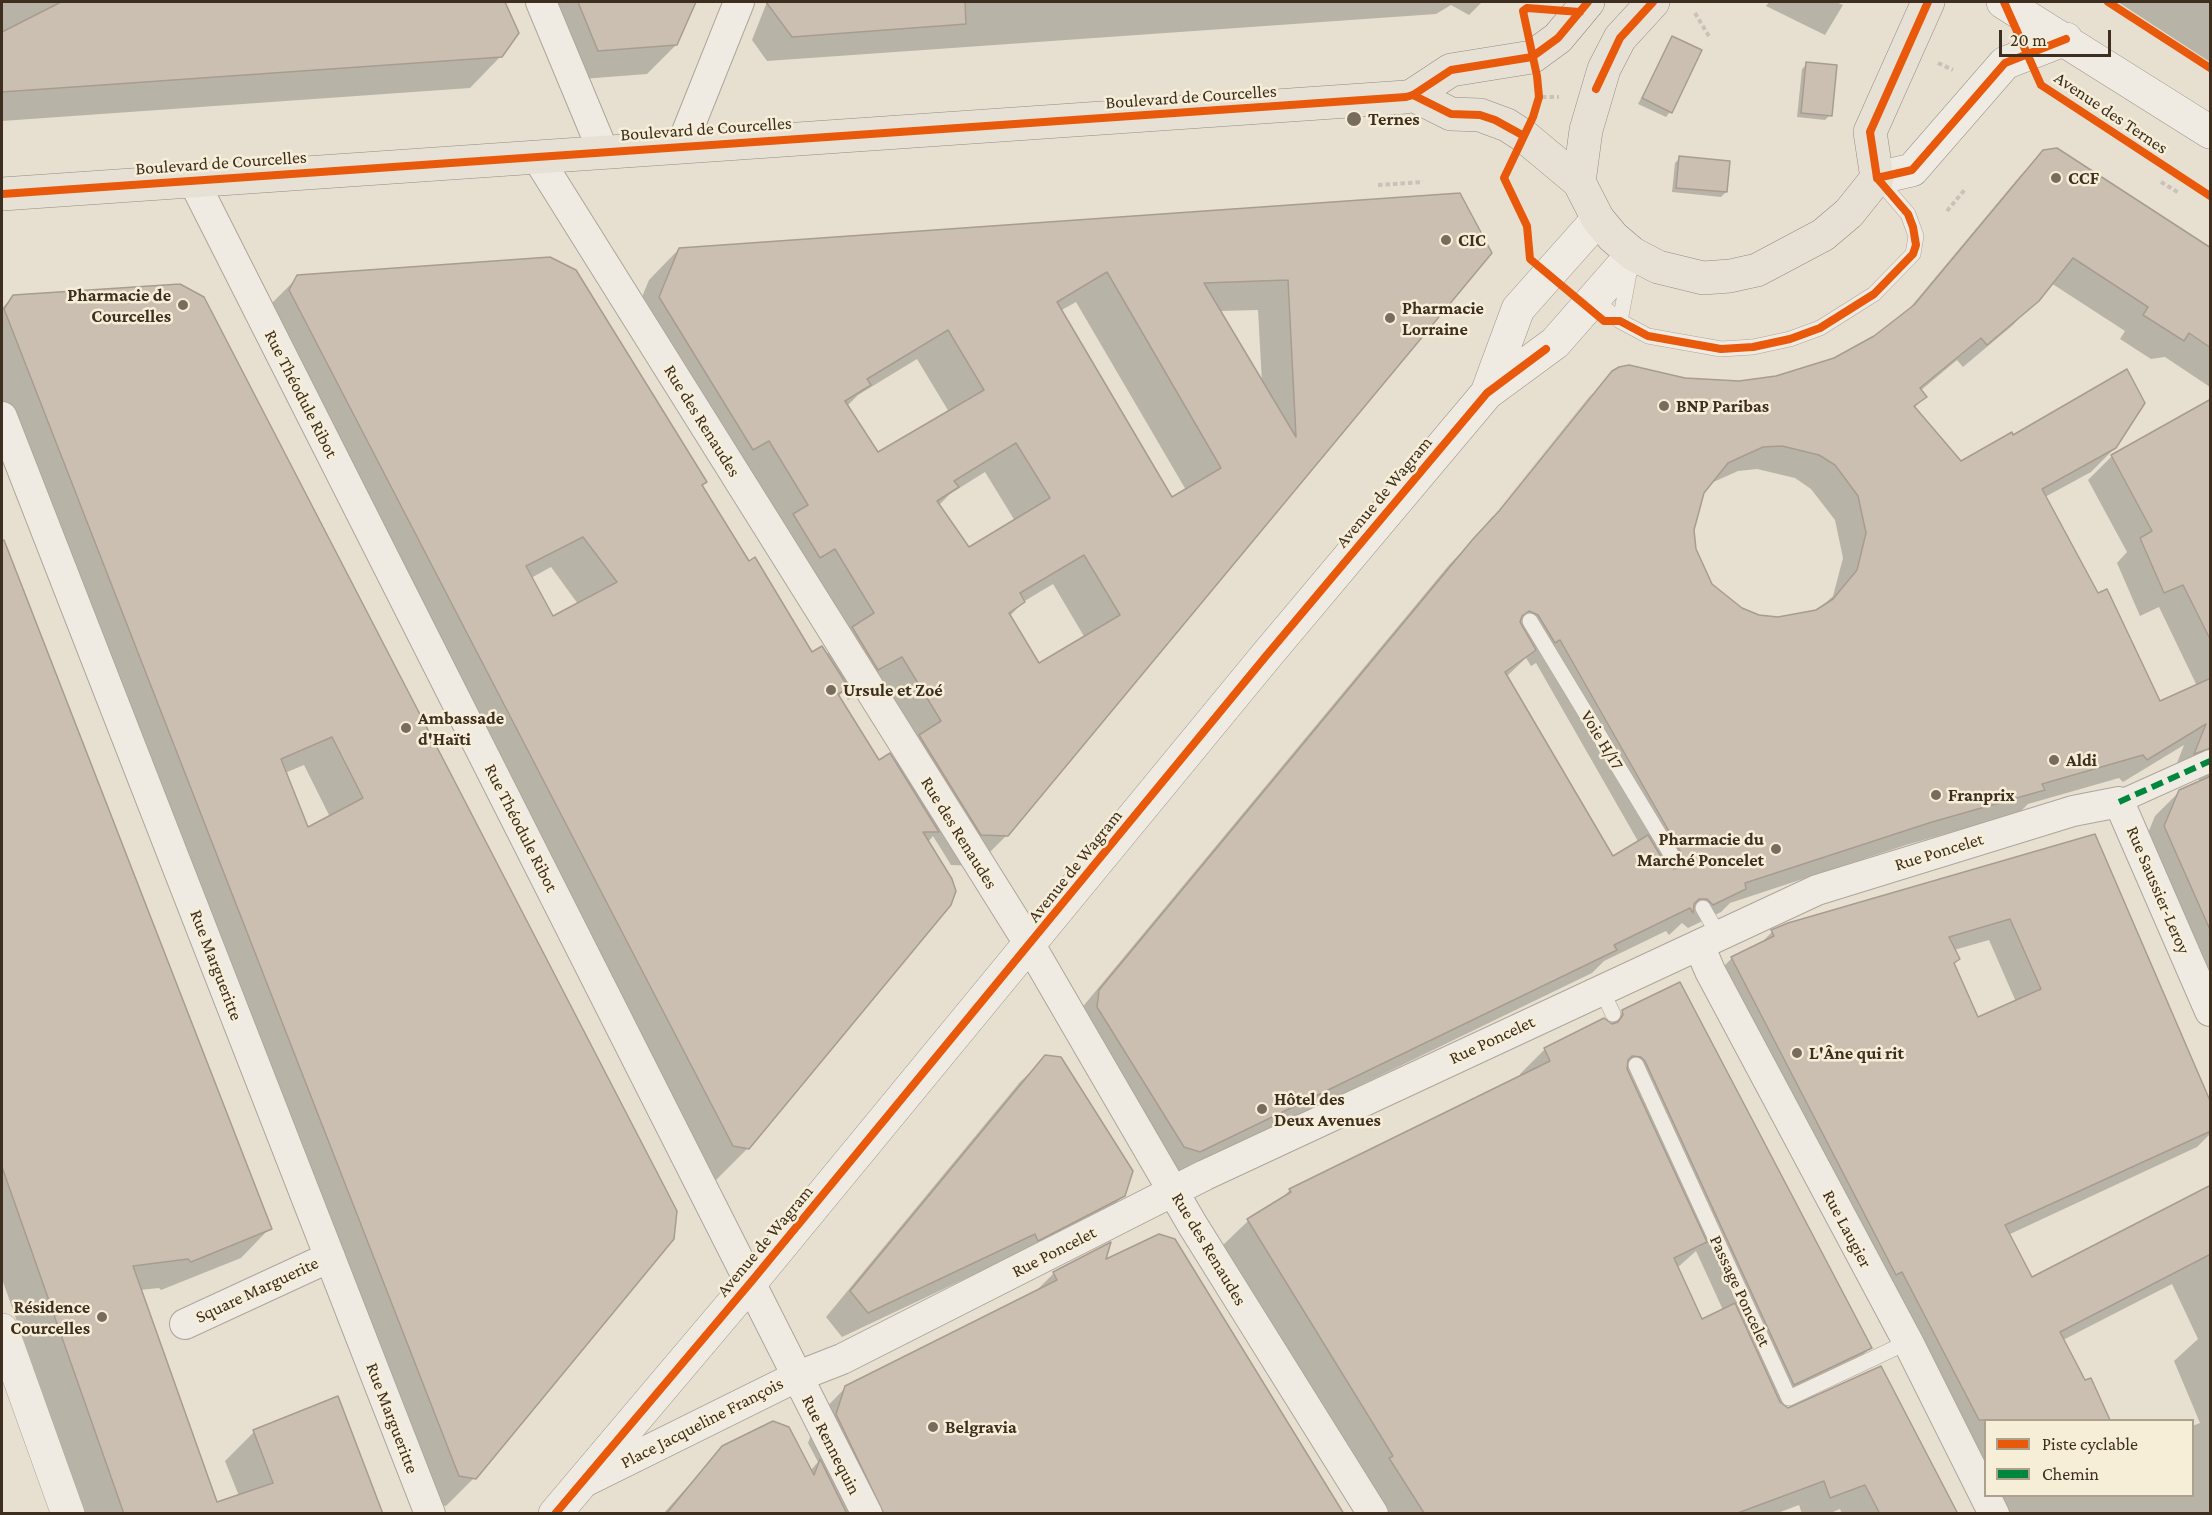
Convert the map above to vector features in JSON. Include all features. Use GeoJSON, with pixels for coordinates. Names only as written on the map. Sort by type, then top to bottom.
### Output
{"type":"FeatureCollection","features":[{"type":"Feature","properties":{"kind":"main road"},"geometry":{"type":"LineString","coordinates":[[1541,51],[1588,2]]}},
{"type":"Feature","properties":{"kind":"main road"},"geometry":{"type":"LineString","coordinates":[[1579,182],[1586,130],[1604,69],[1620,38],[1653,2]]}},
{"type":"Feature","properties":{"kind":"main road"},"geometry":{"type":"LineString","coordinates":[[1877,178],[1870,132],[1928,2]]}},
{"type":"Feature","properties":{"kind":"main road","name":"Avenue des Ternes"},"geometry":{"type":"LineString","coordinates":[[2003,2],[2066,39],[2211,132]]}},
{"type":"Feature","properties":{"kind":"main road"},"geometry":{"type":"LineString","coordinates":[[1413,95],[1450,114],[1480,116],[1495,120],[1524,136],[1579,182],[1598,219],[1613,237],[1633,254],[1658,267],[1703,278],[1730,276],[1757,270],[1823,235],[1849,213],[1877,178],[1912,170],[2005,63],[2066,39]]}},
{"type":"Feature","properties":{"kind":"main road","name":"Boulevard de Courcelles"},"geometry":{"type":"LineString","coordinates":[[2,194],[1413,95],[1451,70],[1541,51]]}},
{"type":"Feature","properties":{"kind":"main road","name":"Avenue de Wagram"},"geometry":{"type":"LineString","coordinates":[[1487,393],[1518,309],[1598,219]]}},
{"type":"Feature","properties":{"kind":"main road","name":"Avenue de Wagram"},"geometry":{"type":"LineString","coordinates":[[555,1514],[752,1282],[1258,666],[1487,393],[1554,343],[1633,254]]}},
{"type":"Feature","properties":{"kind":"main road"},"geometry":{"type":"LineString","coordinates":[[2,1330],[68,1514]]}},
{"type":"Feature","properties":{"kind":"street"},"geometry":{"type":"LineString","coordinates":[[541,2],[603,151]]}},
{"type":"Feature","properties":{"kind":"street"},"geometry":{"type":"LineString","coordinates":[[681,147],[740,2]]}},
{"type":"Feature","properties":{"kind":"street","name":"Rue des Renaudes"},"geometry":{"type":"LineString","coordinates":[[537,157],[1029,945],[1174,1192],[1373,1514]]}},
{"type":"Feature","properties":{"kind":"street","name":"Rue Théodule Ribot"},"geometry":{"type":"LineString","coordinates":[[193,180],[752,1282]]}},
{"type":"Feature","properties":{"kind":"street","name":"Rue Margueritte"},"geometry":{"type":"LineString","coordinates":[[2,417],[430,1514]]}},
{"type":"Feature","properties":{"kind":"street","name":"Rue Poncelet"},"geometry":{"type":"LineString","coordinates":[[796,1377],[842,1359],[1205,1175],[1607,1001],[1709,940],[1817,890],[2073,811],[2119,802],[2211,761]]}},
{"type":"Feature","properties":{"kind":"street","name":"Rue Saussier-Leroy"},"geometry":{"type":"LineString","coordinates":[[2119,802],[2211,1011]]}},
{"type":"Feature","properties":{"kind":"street","name":"Rue Laugier"},"geometry":{"type":"LineString","coordinates":[[1709,940],[1710,971],[1908,1342],[1984,1494]]}},
{"type":"Feature","properties":{"kind":"street","name":"Square Marguerite"},"geometry":{"type":"LineString","coordinates":[[185,1324],[330,1257]]}},
{"type":"Feature","properties":{"kind":"street","name":"Place Jacqueline François"},"geometry":{"type":"LineString","coordinates":[[579,1484],[796,1377],[752,1282]]}},
{"type":"Feature","properties":{"kind":"street","name":"Rue Rennequin"},"geometry":{"type":"LineString","coordinates":[[796,1377],[867,1514]]}},
{"type":"Feature","properties":{"kind":"street","name":"Rue Laugier"},"geometry":{"type":"LineString","coordinates":[[1986,1497],[1994,1514]]}},
{"type":"Feature","properties":{"kind":"lane"},"geometry":{"type":"LineString","coordinates":[[1594,299],[1620,321],[1648,336],[1721,349],[1753,347],[1790,339],[1846,314],[1874,294],[1913,254],[1916,236],[1908,214],[1877,178]]}},
{"type":"Feature","properties":{"kind":"lane"},"geometry":{"type":"LineString","coordinates":[[1620,321],[1633,254]]}},
{"type":"Feature","properties":{"kind":"lane","name":"Voie H/17"},"geometry":{"type":"LineString","coordinates":[[1530,621],[1674,859]]}},
{"type":"Feature","properties":{"kind":"lane"},"geometry":{"type":"LineString","coordinates":[[1703,908],[1709,940]]}},
{"type":"Feature","properties":{"kind":"lane","name":"Passage Poncelet"},"geometry":{"type":"LineString","coordinates":[[1636,1065],[1789,1398],[1908,1342]]}},
{"type":"Feature","properties":{"kind":"path"},"geometry":{"type":"LineString","coordinates":[[1695,13],[1710,38]]}},
{"type":"Feature","properties":{"kind":"path"},"geometry":{"type":"LineString","coordinates":[[1524,136],[1539,97],[1541,51]]}},
{"type":"Feature","properties":{"kind":"path"},"geometry":{"type":"LineString","coordinates":[[1542,97],[1563,98]]}},
{"type":"Feature","properties":{"kind":"path"},"geometry":{"type":"LineString","coordinates":[[1378,185],[1423,182]]}},
{"type":"Feature","properties":{"kind":"path"},"geometry":{"type":"LineString","coordinates":[[2161,182],[2179,193]]}},
{"type":"Feature","properties":{"kind":"path"},"geometry":{"type":"LineString","coordinates":[[1947,211],[1966,188]]}},
{"type":"Feature","properties":{"kind":"building"},"geometry":{"type":"Polygon","coordinates":[[[61,2],[505,2],[519,33],[502,57],[2,92],[2,32],[61,2]]]}},
{"type":"Feature","properties":{"kind":"building"},"geometry":{"type":"Polygon","coordinates":[[[578,2],[696,2],[677,45],[598,51],[578,2]]]}},
{"type":"Feature","properties":{"kind":"building"},"geometry":{"type":"Polygon","coordinates":[[[766,2],[965,2],[966,24],[792,37],[766,2]]]}},
{"type":"Feature","properties":{"kind":"building"},"geometry":{"type":"Polygon","coordinates":[[[1672,36],[1702,50],[1672,113],[1642,98],[1672,36]]]}},
{"type":"Feature","properties":{"kind":"building"},"geometry":{"type":"Polygon","coordinates":[[[1806,62],[1837,65],[1832,116],[1801,113],[1806,62]]]}},
{"type":"Feature","properties":{"kind":"building"},"geometry":{"type":"Polygon","coordinates":[[[2057,148],[2211,248],[2211,348],[2189,333],[2184,341],[2143,315],[2148,307],[2073,258],[2039,301],[1987,345],[1981,338],[1920,388],[1927,397],[1914,406],[1961,461],[2012,432],[2013,435],[2127,369],[2145,403],[2116,448],[2042,489],[2098,593],[2107,589],[2160,701],[2211,678],[2211,748],[2194,754],[2206,724],[2147,760],[2143,755],[2042,784],[2045,790],[1932,822],[1745,883],[1746,889],[1713,905],[1707,899],[1699,899],[1694,904],[1693,913],[1690,908],[1614,945],[1617,950],[1200,1152],[1184,1147],[1097,1007],[1099,990],[1473,539],[1499,511],[1612,371],[1629,365],[1685,378],[1739,381],[1776,376],[1834,358],[1874,336],[1914,305],[2043,150],[2057,148]],[[1782,446],[1763,447],[1728,463],[1704,493],[1694,530],[1696,549],[1712,584],[1742,608],[1759,615],[1778,617],[1816,610],[1833,599],[1857,570],[1866,533],[1858,496],[1835,465],[1819,455],[1782,446]],[[1529,611],[1522,616],[1520,622],[1536,650],[1505,672],[1613,856],[1648,835],[1666,865],[1674,869],[1679,868],[1683,863],[1682,854],[1560,640],[1555,643],[1538,615],[1529,611]]]}},
{"type":"Feature","properties":{"kind":"building"},"geometry":{"type":"Polygon","coordinates":[[[1679,156],[1730,161],[1727,192],[1676,188],[1679,156]]]}},
{"type":"Feature","properties":{"kind":"building"},"geometry":{"type":"Polygon","coordinates":[[[1460,193],[1492,253],[1008,836],[981,835],[919,735],[941,721],[902,657],[878,670],[852,627],[874,613],[835,549],[820,558],[793,514],[808,505],[769,441],[753,450],[659,297],[679,248],[1460,193]],[[1107,272],[1057,302],[1172,497],[1221,468],[1107,272]],[[1288,280],[1204,283],[1296,437],[1288,280]],[[948,330],[867,379],[871,385],[845,401],[878,452],[984,390],[948,330]],[[1016,443],[954,481],[959,487],[937,501],[969,547],[1050,498],[1016,443]],[[1084,555],[1020,593],[1025,602],[1009,613],[1039,663],[1120,615],[1084,555]]]}},
{"type":"Feature","properties":{"kind":"building"},"geometry":{"type":"Polygon","coordinates":[[[550,257],[576,270],[707,482],[702,485],[749,561],[755,557],[812,652],[822,646],[849,688],[838,694],[879,760],[890,753],[939,832],[923,832],[952,879],[956,891],[951,905],[749,1149],[733,1146],[289,290],[297,275],[550,257]],[[583,537],[526,566],[553,616],[617,582],[583,537]]]}},
{"type":"Feature","properties":{"kind":"building"},"geometry":{"type":"Polygon","coordinates":[[[180,284],[204,297],[677,1211],[674,1239],[476,1479],[459,1476],[4,309],[13,295],[180,284]],[[332,737],[281,759],[308,827],[363,798],[332,737]]]}},
{"type":"Feature","properties":{"kind":"building"},"geometry":{"type":"Polygon","coordinates":[[[2211,399],[2211,641],[2183,585],[2164,593],[2140,538],[2152,531],[2111,455],[2211,399]]]}},
{"type":"Feature","properties":{"kind":"building"},"geometry":{"type":"Polygon","coordinates":[[[4,540],[272,1229],[191,1262],[188,1259],[133,1266],[217,1502],[273,1483],[253,1430],[338,1396],[383,1514],[124,1514],[2,1167],[2,541],[4,540]]]}},
{"type":"Feature","properties":{"kind":"building"},"geometry":{"type":"Polygon","coordinates":[[[2211,776],[2211,932],[2164,826],[2179,790],[2211,776]]]}},
{"type":"Feature","properties":{"kind":"building"},"geometry":{"type":"Polygon","coordinates":[[[2095,834],[2211,1103],[2211,1131],[2005,1225],[2032,1277],[2211,1185],[2211,1254],[2060,1332],[2085,1380],[2091,1378],[2110,1419],[1979,1420],[1902,1272],[1896,1275],[1731,957],[1774,936],[1771,930],[1788,923],[2095,834]],[[2010,919],[1949,937],[1960,959],[1954,963],[1978,1017],[2041,989],[2010,919]]]}},
{"type":"Feature","properties":{"kind":"building"},"geometry":{"type":"Polygon","coordinates":[[[1680,982],[1872,1348],[1794,1385],[1645,1061],[1641,1057],[1632,1056],[1628,1060],[1627,1069],[1707,1242],[1674,1258],[1702,1319],[1735,1303],[1780,1402],[1788,1408],[1881,1366],[1958,1514],[1880,1514],[1865,1485],[1830,1498],[1824,1481],[1735,1514],[1424,1513],[1389,1458],[1393,1456],[1247,1219],[1291,1192],[1289,1189],[1550,1061],[1544,1048],[1604,1018],[1612,1024],[1618,1022],[1623,1015],[1622,1010],[1680,982]]]}},
{"type":"Feature","properties":{"kind":"building"},"geometry":{"type":"Polygon","coordinates":[[[1045,1055],[1061,1057],[1133,1171],[1125,1196],[1038,1241],[1035,1234],[868,1313],[850,1291],[1045,1055]]]}},
{"type":"Feature","properties":{"kind":"building"},"geometry":{"type":"Polygon","coordinates":[[[1159,1234],[1175,1239],[1344,1514],[884,1514],[836,1414],[845,1386],[1057,1280],[1053,1272],[1111,1242],[1106,1259],[1159,1234]]]}},
{"type":"Feature","properties":{"kind":"building"},"geometry":{"type":"Polygon","coordinates":[[[773,1421],[789,1427],[814,1475],[820,1459],[847,1514],[666,1514],[722,1446],[773,1421]]]}},
{"type":"Feature","properties":{"kind":"marked path"},"geometry":{"type":"LineString","coordinates":[[2119,802],[2210,761]]}},
{"type":"Feature","properties":{"kind":"cycle path"},"geometry":{"type":"LineString","coordinates":[[2,194],[1406,97],[1413,95],[1451,70],[1532,57],[1558,38],[1588,2]]}},
{"type":"Feature","properties":{"kind":"cycle path"},"geometry":{"type":"LineString","coordinates":[[1596,89],[1620,38],[1653,2]]}},
{"type":"Feature","properties":{"kind":"cycle path"},"geometry":{"type":"LineString","coordinates":[[1580,12],[1527,8],[1523,11],[1537,76],[1539,97],[1533,117],[1504,178],[1527,226],[1530,259],[1604,321],[1620,321],[1648,336],[1721,349],[1753,347],[1790,339],[1820,328],[1874,294],[1913,254],[1916,245],[1913,227],[1908,214],[1877,178],[1870,132],[1928,2]]}},
{"type":"Feature","properties":{"kind":"cycle path"},"geometry":{"type":"LineString","coordinates":[[2004,2],[2041,85],[2210,196]]}},
{"type":"Feature","properties":{"kind":"cycle path"},"geometry":{"type":"LineString","coordinates":[[2108,2],[2210,68]]}},
{"type":"Feature","properties":{"kind":"cycle path"},"geometry":{"type":"LineString","coordinates":[[1877,178],[1912,170],[2005,63],[2066,39]]}},
{"type":"Feature","properties":{"kind":"cycle path"},"geometry":{"type":"LineString","coordinates":[[1413,95],[1451,114],[1480,115],[1495,120],[1524,136]]}},
{"type":"Feature","properties":{"kind":"cycle path"},"geometry":{"type":"LineString","coordinates":[[555,1514],[751,1282],[1266,656],[1487,393],[1546,349]]}},
{"type":"Feature","properties":{"kind":"place","name":"Ternes"},"geometry":{"type":"Point","coordinates":[1354,119]}},
{"type":"Feature","properties":{"kind":"place","name":"CCF"},"geometry":{"type":"Point","coordinates":[2056,178]}},
{"type":"Feature","properties":{"kind":"place","name":"CIC"},"geometry":{"type":"Point","coordinates":[1446,240]}},
{"type":"Feature","properties":{"kind":"place","name":"Pharmacie de Courcelles"},"geometry":{"type":"Point","coordinates":[183,305]}},
{"type":"Feature","properties":{"kind":"place","name":"Pharmacie Lorraine"},"geometry":{"type":"Point","coordinates":[1390,318]}},
{"type":"Feature","properties":{"kind":"place","name":"BNP Paribas"},"geometry":{"type":"Point","coordinates":[1664,406]}},
{"type":"Feature","properties":{"kind":"place","name":"Ursule et Zoé"},"geometry":{"type":"Point","coordinates":[831,690]}},
{"type":"Feature","properties":{"kind":"place","name":"Ambassade d'Haïti"},"geometry":{"type":"Point","coordinates":[406,728]}},
{"type":"Feature","properties":{"kind":"place","name":"Aldi"},"geometry":{"type":"Point","coordinates":[2054,760]}},
{"type":"Feature","properties":{"kind":"place","name":"Franprix"},"geometry":{"type":"Point","coordinates":[1936,795]}},
{"type":"Feature","properties":{"kind":"place","name":"Pharmacie du Marché Poncelet"},"geometry":{"type":"Point","coordinates":[1776,849]}},
{"type":"Feature","properties":{"kind":"place","name":"L'Âne qui rit"},"geometry":{"type":"Point","coordinates":[1797,1053]}},
{"type":"Feature","properties":{"kind":"place","name":"Hôtel des Deux Avenues"},"geometry":{"type":"Point","coordinates":[1262,1109]}},
{"type":"Feature","properties":{"kind":"place","name":"Résidence Courcelles"},"geometry":{"type":"Point","coordinates":[102,1317]}},
{"type":"Feature","properties":{"kind":"place","name":"Belgravia"},"geometry":{"type":"Point","coordinates":[933,1427]}}]}
